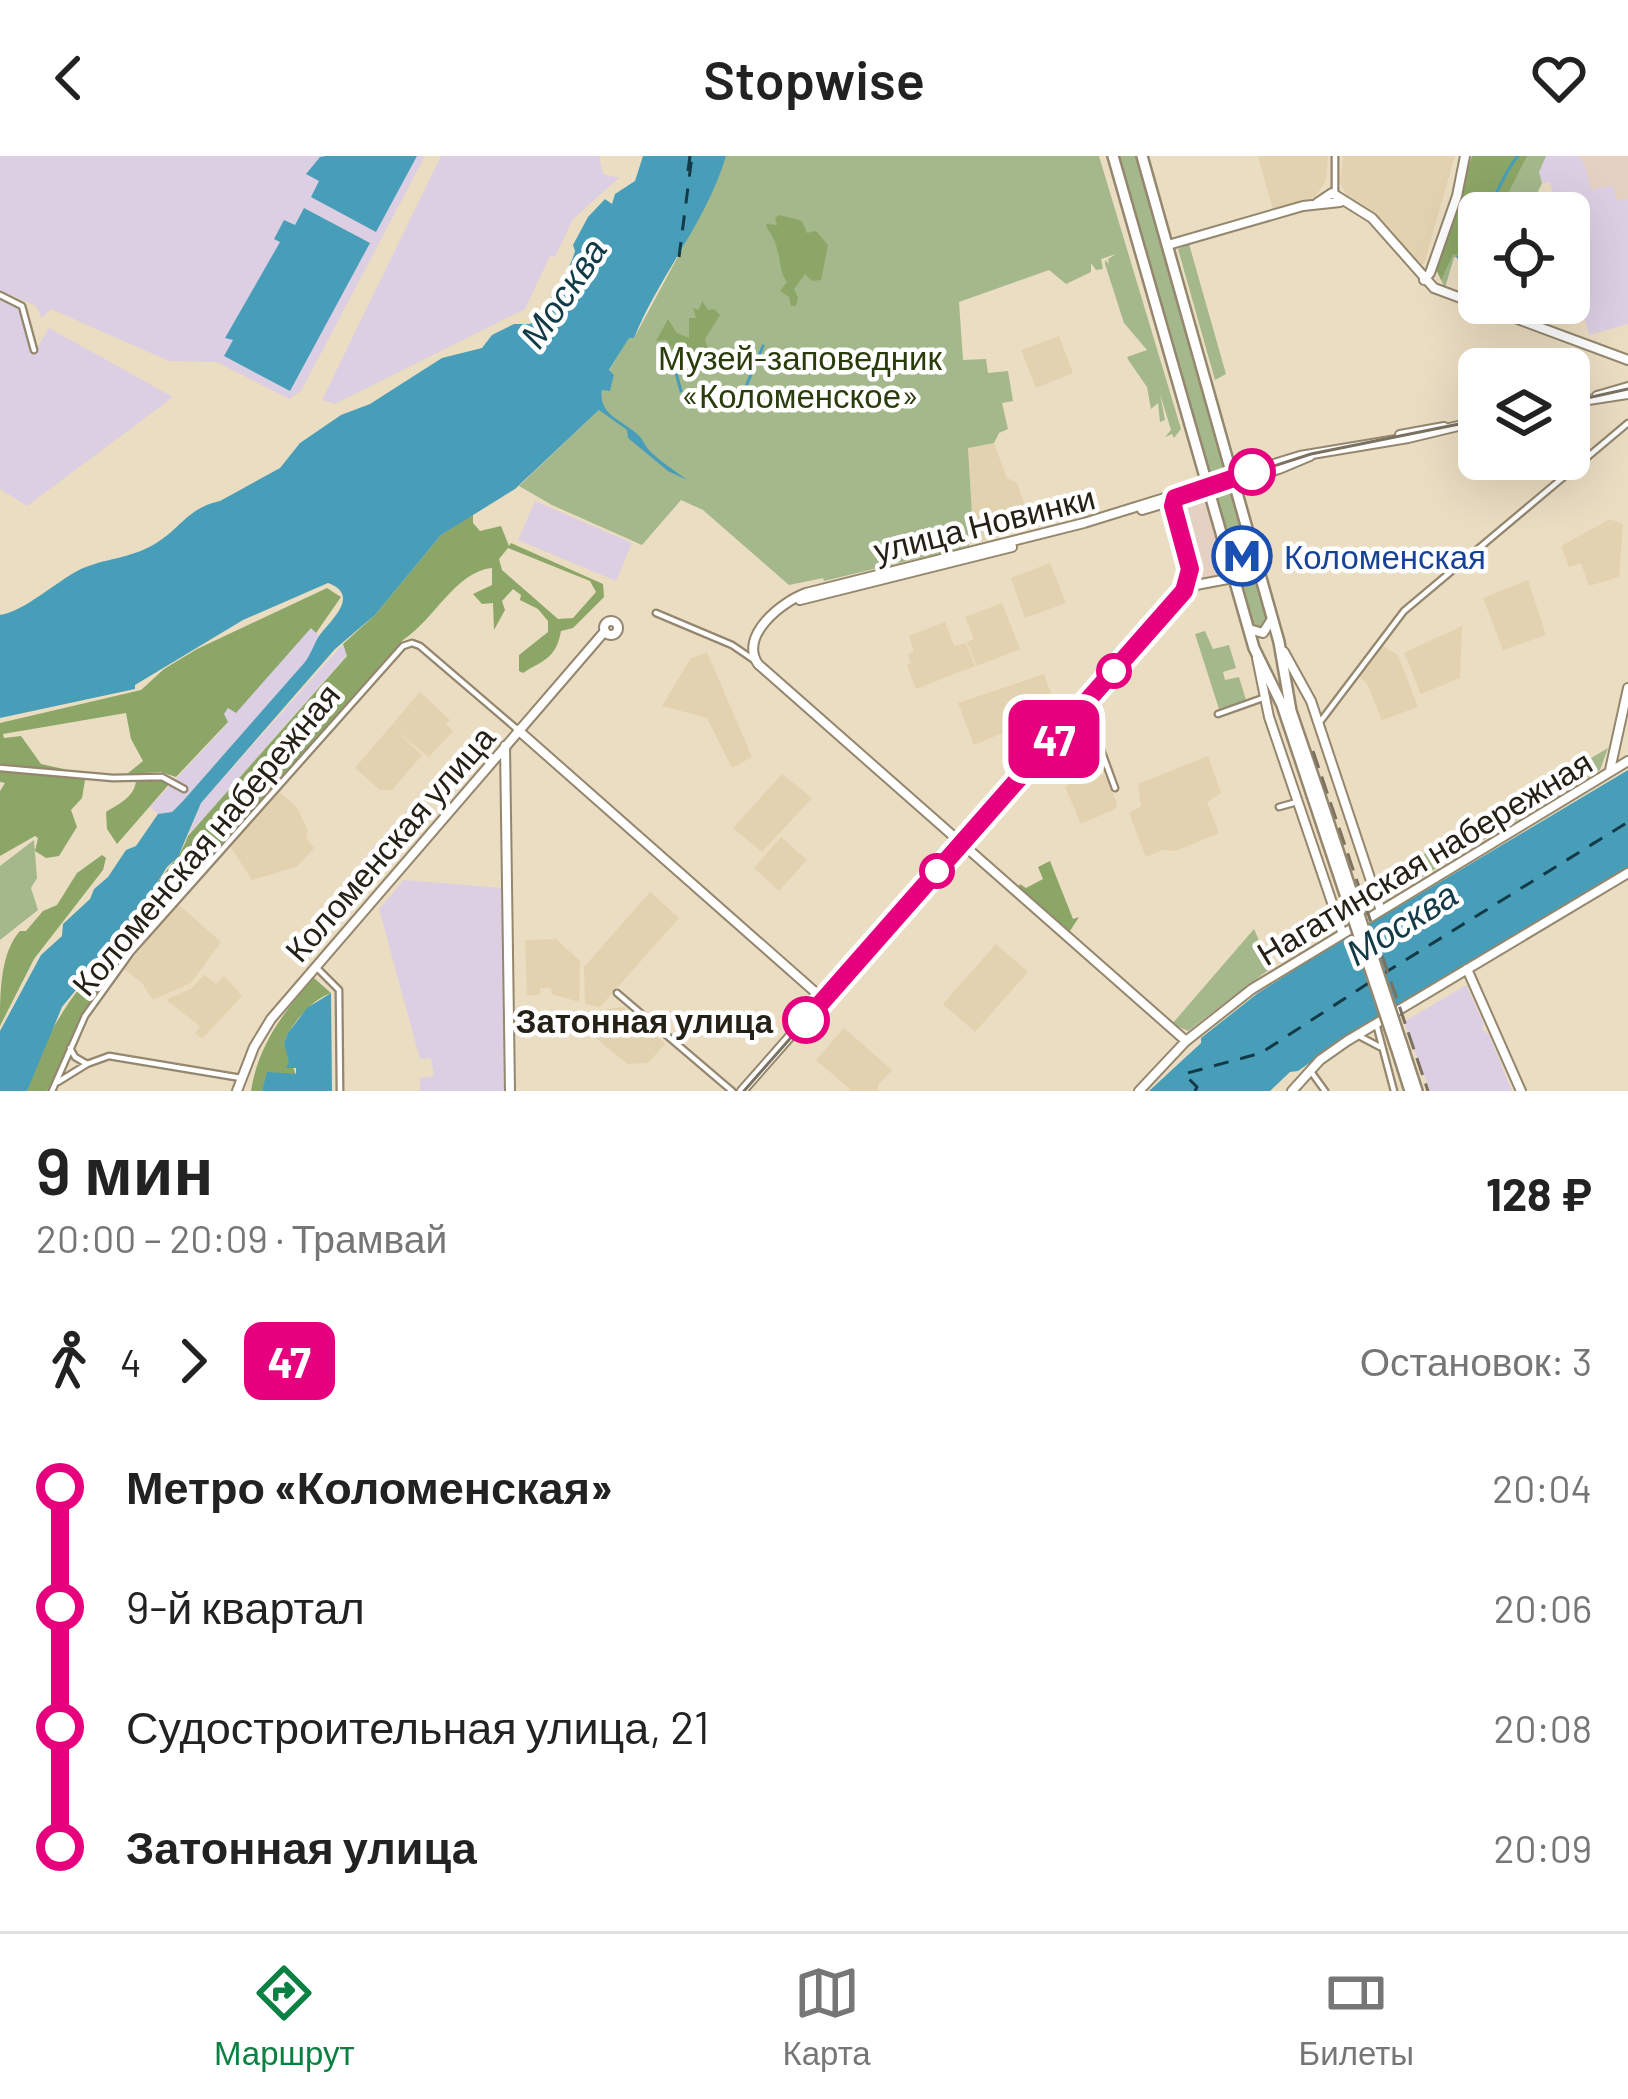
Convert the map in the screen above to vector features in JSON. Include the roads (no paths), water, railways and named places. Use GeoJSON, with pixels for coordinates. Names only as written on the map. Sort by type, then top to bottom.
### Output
{"type":"FeatureCollection","features":[{"type":"Feature","properties":{"kind":"main road"},"geometry":{"type":"LineString","coordinates":[[1142,156],[1280,642],[1291,720]]}},
{"type":"Feature","properties":{"kind":"main road"},"geometry":{"type":"LineString","coordinates":[[1114,158],[1257,657],[1291,720],[1414,1091]]}},
{"type":"Feature","properties":{"kind":"street"},"geometry":{"type":"LineString","coordinates":[[1332,196],[1335,156]]}},
{"type":"Feature","properties":{"kind":"street"},"geometry":{"type":"LineString","coordinates":[[1424,280],[1457,196],[1465,156]]}},
{"type":"Feature","properties":{"kind":"street"},"geometry":{"type":"LineString","coordinates":[[1168,244],[1332,196]]}},
{"type":"Feature","properties":{"kind":"street"},"geometry":{"type":"LineString","coordinates":[[1332,196],[1371,217],[1438,290],[1628,360]]}},
{"type":"Feature","properties":{"kind":"street"},"geometry":{"type":"LineString","coordinates":[[1412,265],[1420,270],[1432,266]]}},
{"type":"Feature","properties":{"kind":"street"},"geometry":{"type":"LineString","coordinates":[[1432,266],[1438,290]]}},
{"type":"Feature","properties":{"kind":"street"},"geometry":{"type":"LineString","coordinates":[[0,295],[22,306],[34,350]]}},
{"type":"Feature","properties":{"kind":"street"},"geometry":{"type":"LineString","coordinates":[[1590,398],[1628,390]]}},
{"type":"Feature","properties":{"kind":"street"},"geometry":{"type":"LineString","coordinates":[[1318,724],[1396,618],[1628,423]]}},
{"type":"Feature","properties":{"kind":"street"},"geometry":{"type":"LineString","coordinates":[[1192,582],[1168,500],[1178,493],[1311,455],[1458,425]]}},
{"type":"Feature","properties":{"kind":"street"},"geometry":{"type":"LineString","coordinates":[[1201,467],[1211,476],[1226,470],[1229,459]]}},
{"type":"Feature","properties":{"kind":"street","name":"улица Новинки"},"geometry":{"type":"LineString","coordinates":[[1042,537],[1207,487]]}},
{"type":"Feature","properties":{"kind":"street"},"geometry":{"type":"LineString","coordinates":[[1213,509],[1217,492],[1229,488],[1240,499]]}},
{"type":"Feature","properties":{"kind":"street","name":"улица Новинки"},"geometry":{"type":"LineString","coordinates":[[752,640],[776,612],[824,591],[1168,500]]}},
{"type":"Feature","properties":{"kind":"street"},"geometry":{"type":"LineString","coordinates":[[1151,507],[1164,510],[1171,518]]}},
{"type":"Feature","properties":{"kind":"street"},"geometry":{"type":"LineString","coordinates":[[745,1091],[1192,582],[1233,578]]}},
{"type":"Feature","properties":{"kind":"street"},"geometry":{"type":"LineString","coordinates":[[656,613],[732,645],[758,664],[1186,1041]]}},
{"type":"Feature","properties":{"kind":"street"},"geometry":{"type":"LineString","coordinates":[[1248,628],[1263,633],[1272,618]]}},
{"type":"Feature","properties":{"kind":"street","name":"Коломенская улица"},"geometry":{"type":"LineString","coordinates":[[237,1091],[261,1033],[604,635]]}},
{"type":"Feature","properties":{"kind":"street"},"geometry":{"type":"LineString","coordinates":[[732,645],[752,640],[751,651],[758,664]]}},
{"type":"Feature","properties":{"kind":"street"},"geometry":{"type":"LineString","coordinates":[[1280,642],[1318,724],[1380,908]]}},
{"type":"Feature","properties":{"kind":"street","name":"Коломенская набережная"},"geometry":{"type":"LineString","coordinates":[[52,1089],[108,982],[400,649],[412,643],[420,646],[518,730]]}},
{"type":"Feature","properties":{"kind":"street"},"geometry":{"type":"LineString","coordinates":[[1257,657],[1263,698],[1342,932]]}},
{"type":"Feature","properties":{"kind":"street"},"geometry":{"type":"LineString","coordinates":[[1613,766],[1628,688]]}},
{"type":"Feature","properties":{"kind":"street"},"geometry":{"type":"LineString","coordinates":[[1218,714],[1263,698]]}},
{"type":"Feature","properties":{"kind":"street"},"geometry":{"type":"LineString","coordinates":[[1274,732],[1277,719],[1291,720],[1294,705],[1301,702],[1313,711]]}},
{"type":"Feature","properties":{"kind":"street"},"geometry":{"type":"LineString","coordinates":[[1082,709],[1115,788]]}},
{"type":"Feature","properties":{"kind":"street"},"geometry":{"type":"LineString","coordinates":[[518,730],[825,1000]]}},
{"type":"Feature","properties":{"kind":"street"},"geometry":{"type":"LineString","coordinates":[[505,746],[510,1091]]}},
{"type":"Feature","properties":{"kind":"street","name":"Нагатинская набережная"},"geometry":{"type":"LineString","coordinates":[[1139,1091],[1186,1041],[1252,989],[1628,761]]}},
{"type":"Feature","properties":{"kind":"street"},"geometry":{"type":"LineString","coordinates":[[486,767],[497,767],[504,781]]}},
{"type":"Feature","properties":{"kind":"street"},"geometry":{"type":"LineString","coordinates":[[0,768],[112,778],[162,777],[184,789]]}},
{"type":"Feature","properties":{"kind":"street"},"geometry":{"type":"LineString","coordinates":[[1280,807],[1297,802]]}},
{"type":"Feature","properties":{"kind":"street"},"geometry":{"type":"LineString","coordinates":[[1294,1091],[1340,1046],[1628,875]]}},
{"type":"Feature","properties":{"kind":"street"},"geometry":{"type":"LineString","coordinates":[[1337,919],[1353,926]]}},
{"type":"Feature","properties":{"kind":"street"},"geometry":{"type":"LineString","coordinates":[[315,966],[339,990],[340,1091]]}},
{"type":"Feature","properties":{"kind":"street"},"geometry":{"type":"LineString","coordinates":[[1294,1091],[1361,1037],[1467,971]]}},
{"type":"Feature","properties":{"kind":"street"},"geometry":{"type":"LineString","coordinates":[[1467,971],[1519,1091]]}},
{"type":"Feature","properties":{"kind":"street"},"geometry":{"type":"LineString","coordinates":[[617,993],[732,1091]]}},
{"type":"Feature","properties":{"kind":"street"},"geometry":{"type":"LineString","coordinates":[[1377,1027],[1394,1091]]}},
{"type":"Feature","properties":{"kind":"street"},"geometry":{"type":"LineString","coordinates":[[1361,1037],[1380,1047]]}},
{"type":"Feature","properties":{"kind":"street"},"geometry":{"type":"LineString","coordinates":[[70,1047],[87,1064]]}},
{"type":"Feature","properties":{"kind":"street"},"geometry":{"type":"LineString","coordinates":[[63,1064],[117,1056],[241,1078]]}},
{"type":"Feature","properties":{"kind":"street"},"geometry":{"type":"LineString","coordinates":[[52,1089],[87,1064]]}},
{"type":"Feature","properties":{"kind":"street"},"geometry":{"type":"LineString","coordinates":[[1312,1073],[1325,1091]]}},
{"type":"Feature","properties":{"kind":"water"},"geometry":{"type":"Polygon","coordinates":[[[326,156],[417,156],[376,232],[311,197],[319,181],[306,174],[326,156]]]}},
{"type":"Feature","properties":{"kind":"water","name":"Москва"},"geometry":{"type":"Polygon","coordinates":[[[643,156],[726,156],[707,204],[634,338],[629,338],[609,370],[614,375],[610,391],[602,390],[607,411],[687,480],[668,471],[599,410],[515,489],[441,535],[375,615],[335,649],[201,803],[178,857],[62,1007],[27,1091],[0,1091],[0,1031],[41,955],[62,936],[63,924],[90,899],[126,850],[136,846],[158,814],[172,812],[183,801],[305,662],[343,601],[338,588],[328,583],[243,620],[135,689],[0,718],[0,615],[20,608],[81,569],[153,545],[200,509],[280,468],[300,443],[341,415],[370,404],[442,358],[482,348],[492,335],[514,324],[530,324],[562,280],[588,217],[605,199],[612,204],[615,194],[635,181],[643,156]]]}},
{"type":"Feature","properties":{"kind":"water"},"geometry":{"type":"Polygon","coordinates":[[[304,208],[370,243],[290,391],[224,356],[233,340],[225,338],[280,242],[274,239],[284,220],[295,225],[304,208]]]}},
{"type":"Feature","properties":{"kind":"water","name":"Москва"},"geometry":{"type":"Polygon","coordinates":[[[1628,770],[1628,868],[1351,1034],[1290,1072],[1270,1091],[1149,1091],[1201,1038],[1258,993],[1628,770]]]}},
{"type":"Feature","properties":{"kind":"water"},"geometry":{"type":"Polygon","coordinates":[[[331,993],[332,1091],[262,1091],[267,1072],[296,1074],[296,1068],[286,1068],[288,1033],[307,1008],[331,993]]]}},
{"type":"Feature","properties":{"kind":"waterway"},"geometry":{"type":"LineString","coordinates":[[1497,192],[1518,156]]}},
{"type":"Feature","properties":{"kind":"waterway"},"geometry":{"type":"LineString","coordinates":[[739,403],[763,346]]}},
{"type":"Feature","properties":{"kind":"waterway"},"geometry":{"type":"LineString","coordinates":[[676,373],[681,391]]}},
{"type":"Feature","properties":{"kind":"waterway"},"geometry":{"type":"LineString","coordinates":[[683,396],[699,393],[744,405]]}},
{"type":"Feature","properties":{"kind":"tram line"},"geometry":{"type":"LineString","coordinates":[[1590,397],[1628,389]]}},
{"type":"Feature","properties":{"kind":"tram line"},"geometry":{"type":"LineString","coordinates":[[744,1091],[1184,591],[1189,569],[1175,498],[1311,454],[1458,424]]}},
{"type":"Feature","properties":{"kind":"tram line","name":"47"},"geometry":{"type":"LineString","coordinates":[[806,1020],[1184,591],[1190,569],[1173,506],[1175,498],[1252,472]]}},
{"type":"Feature","properties":{"kind":"railway"},"geometry":{"type":"LineString","coordinates":[[1313,751],[1428,1091]]}},
{"type":"Feature","properties":{"kind":"place","name":"Коломенская"},"geometry":{"type":"Point","coordinates":[1242,556]}},
{"type":"Feature","properties":{"kind":"place","name":"Затонная улица"},"geometry":{"type":"Point","coordinates":[806,1020]}},
{"type":"Feature","properties":{"kind":"park label","name":"Музей-заповедник «Коломенское»"},"geometry":{"type":"Point","coordinates":[800,376]}}]}
